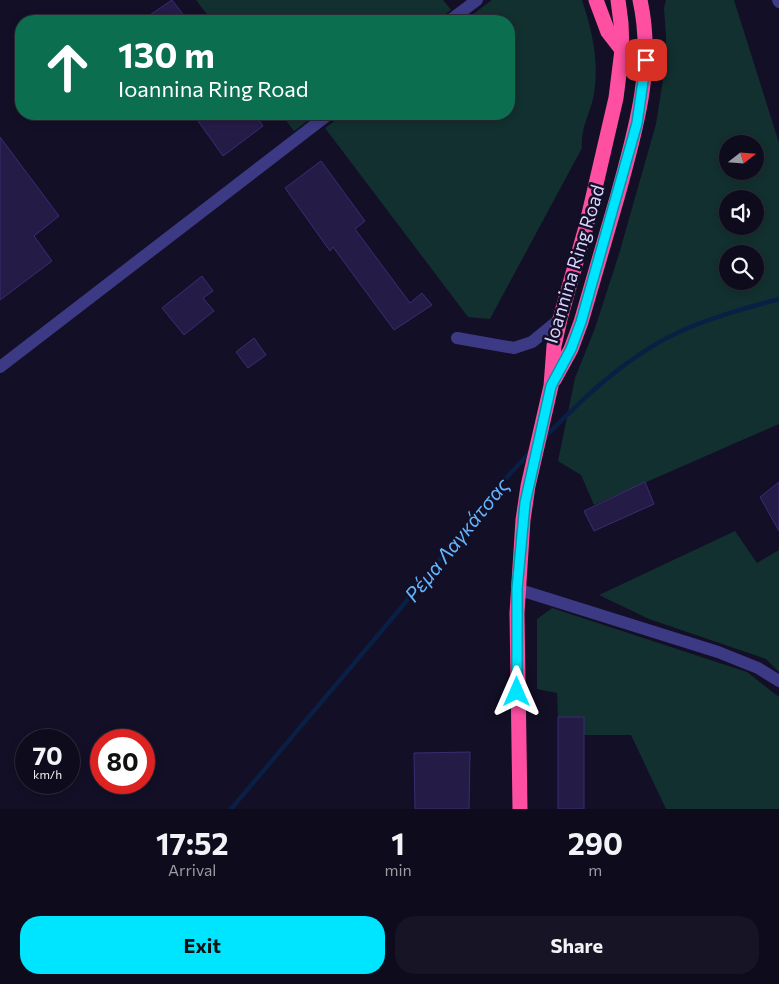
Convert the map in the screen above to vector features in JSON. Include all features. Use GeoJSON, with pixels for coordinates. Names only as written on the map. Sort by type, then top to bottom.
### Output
{"type":"FeatureCollection","features":[{"type":"Feature","properties":{"kind":"highway"},"geometry":{"type":"LineString","coordinates":[[596,0],[608,32],[622,50]]}},
{"type":"Feature","properties":{"kind":"highway","name":"Ioannina Ring Road"},"geometry":{"type":"LineString","coordinates":[[551,386],[554,346],[560,319],[586,227],[616,98],[622,50],[622,23],[618,0]]}},
{"type":"Feature","properties":{"kind":"highway","name":"Ioannina Ring Road"},"geometry":{"type":"LineString","coordinates":[[551,386],[571,349],[581,322],[637,123],[644,81],[647,45],[642,2]]}},
{"type":"Feature","properties":{"kind":"highway"},"geometry":{"type":"LineString","coordinates":[[520,809],[517,589],[528,486],[551,386]]}},
{"type":"Feature","properties":{"kind":"street"},"geometry":{"type":"LineString","coordinates":[[457,15],[477,0]]}},
{"type":"Feature","properties":{"kind":"street"},"geometry":{"type":"LineString","coordinates":[[0,367],[321,120]]}},
{"type":"Feature","properties":{"kind":"street"},"geometry":{"type":"LineString","coordinates":[[456,338],[514,348],[532,342],[560,319]]}},
{"type":"Feature","properties":{"kind":"street"},"geometry":{"type":"LineString","coordinates":[[517,589],[718,652],[758,668],[779,681]]}},
{"type":"Feature","properties":{"kind":"green space"},"geometry":{"type":"Polygon","coordinates":[[[196,0],[443,0],[451,10],[444,15],[207,15],[196,0]]]}},
{"type":"Feature","properties":{"kind":"green space"},"geometry":{"type":"Polygon","coordinates":[[[492,0],[582,0],[592,37],[596,74],[593,99],[582,135],[582,148],[490,319],[468,317],[325,128],[336,120],[515,120],[515,15],[472,15],[492,0]]]}},
{"type":"Feature","properties":{"kind":"green space"},"geometry":{"type":"Polygon","coordinates":[[[666,0],[734,0],[779,143],[779,424],[594,505],[581,475],[558,461],[575,378],[595,328],[619,254],[656,124],[665,67],[666,37],[664,8],[666,0]]]}},
{"type":"Feature","properties":{"kind":"green space"},"geometry":{"type":"Polygon","coordinates":[[[286,120],[309,120],[294,131],[286,120]]]}},
{"type":"Feature","properties":{"kind":"green space"},"geometry":{"type":"Polygon","coordinates":[[[735,531],[757,563],[779,550],[779,672],[766,659],[649,619],[599,595],[735,531]]]}},
{"type":"Feature","properties":{"kind":"green space"},"geometry":{"type":"Polygon","coordinates":[[[552,608],[747,672],[779,697],[779,809],[666,809],[631,735],[584,735],[584,717],[558,717],[557,693],[537,689],[537,619],[552,608]]]}},
{"type":"Feature","properties":{"kind":"building"},"geometry":{"type":"Polygon","coordinates":[[[172,0],[183,15],[150,15],[172,0]]]}},
{"type":"Feature","properties":{"kind":"building"},"geometry":{"type":"Polygon","coordinates":[[[197,120],[259,120],[263,126],[223,156],[197,120]]]}},
{"type":"Feature","properties":{"kind":"building"},"geometry":{"type":"Polygon","coordinates":[[[0,137],[59,216],[34,236],[52,261],[0,300],[0,137]]]}},
{"type":"Feature","properties":{"kind":"building"},"geometry":{"type":"Polygon","coordinates":[[[321,161],[365,221],[355,229],[410,303],[422,293],[432,305],[394,330],[333,247],[330,251],[285,188],[321,161]]]}},
{"type":"Feature","properties":{"kind":"building"},"geometry":{"type":"Polygon","coordinates":[[[202,276],[213,291],[203,298],[214,311],[184,335],[162,308],[202,276]]]}},
{"type":"Feature","properties":{"kind":"building"},"geometry":{"type":"Polygon","coordinates":[[[254,338],[266,355],[248,368],[236,352],[254,338]]]}},
{"type":"Feature","properties":{"kind":"building"},"geometry":{"type":"Polygon","coordinates":[[[645,482],[654,504],[594,531],[584,511],[645,482]]]}},
{"type":"Feature","properties":{"kind":"building"},"geometry":{"type":"Polygon","coordinates":[[[779,482],[779,531],[760,497],[779,482]]]}},
{"type":"Feature","properties":{"kind":"building"},"geometry":{"type":"Polygon","coordinates":[[[558,717],[584,717],[584,809],[558,809],[558,717]]]}},
{"type":"Feature","properties":{"kind":"building"},"geometry":{"type":"Polygon","coordinates":[[[470,752],[469,809],[415,809],[414,753],[470,752]]]}},
{"type":"Feature","properties":{"kind":"waterway","name":"Ρέμα Λαγκάτσας"},"geometry":{"type":"LineString","coordinates":[[543,439],[608,378],[643,352],[681,331],[705,321],[779,299]]}},
{"type":"Feature","properties":{"kind":"waterway","name":"Ρέμα Λαγκάτσας"},"geometry":{"type":"LineString","coordinates":[[231,809],[400,609],[497,488],[531,451]]}},
{"type":"Feature","properties":{"kind":"route"},"geometry":{"type":"LineString","coordinates":[[517,692],[517,589],[528,486],[551,386],[571,349],[581,322],[632,142],[642,103],[646,60]]}}]}
